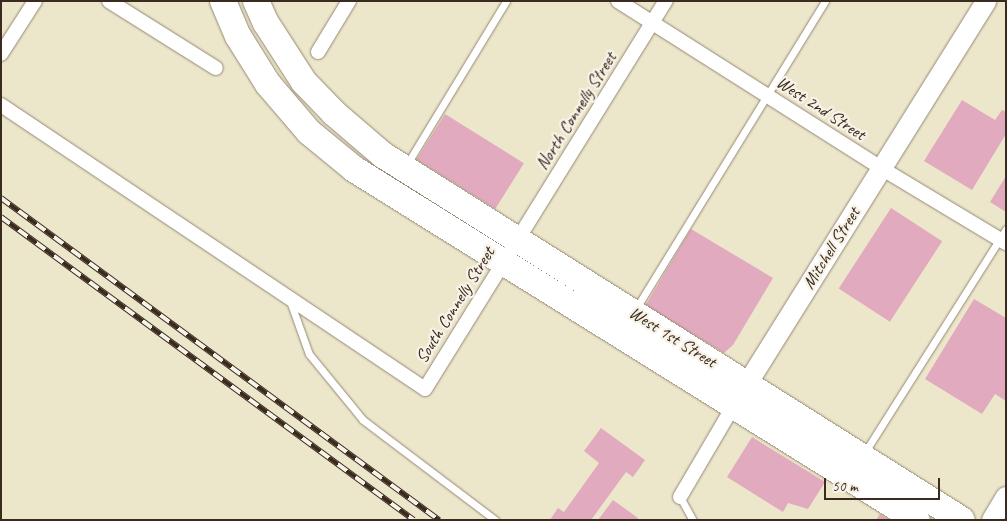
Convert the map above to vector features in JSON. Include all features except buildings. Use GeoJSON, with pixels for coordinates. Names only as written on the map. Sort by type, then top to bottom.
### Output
{"type":"FeatureCollection","features":[{"type":"Feature","properties":{"kind":"highway","name":"West 1st Street"},"geometry":{"type":"LineString","coordinates":[[223,1],[238,36],[268,84],[309,132],[354,169],[503,263],[741,394],[863,457],[962,520]]}},
{"type":"Feature","properties":{"kind":"highway","name":"West 1st Street"},"geometry":{"type":"LineString","coordinates":[[256,1],[304,82],[334,113],[394,162],[633,313],[741,394],[917,520]]}},
{"type":"Feature","properties":{"kind":"street"},"geometry":{"type":"LineString","coordinates":[[1,54],[34,1]]}},
{"type":"Feature","properties":{"kind":"street"},"geometry":{"type":"LineString","coordinates":[[109,1],[216,68]]}},
{"type":"Feature","properties":{"kind":"street"},"geometry":{"type":"LineString","coordinates":[[318,52],[349,1]]}},
{"type":"Feature","properties":{"kind":"street","name":"West 2nd Street"},"geometry":{"type":"LineString","coordinates":[[618,1],[881,168],[1004,237]]}},
{"type":"Feature","properties":{"kind":"street","name":"North Connelly Street"},"geometry":{"type":"LineString","coordinates":[[517,240],[666,1]]}},
{"type":"Feature","properties":{"kind":"street","name":"Mitchell Street"},"geometry":{"type":"LineString","coordinates":[[680,497],[741,394],[986,1]]}},
{"type":"Feature","properties":{"kind":"street"},"geometry":{"type":"LineString","coordinates":[[1,105],[288,298]]}},
{"type":"Feature","properties":{"kind":"street","name":"South Connelly Street"},"geometry":{"type":"LineString","coordinates":[[288,298],[425,389],[517,240]]}},
{"type":"Feature","properties":{"kind":"street"},"geometry":{"type":"LineString","coordinates":[[992,520],[1006,498]]}},
{"type":"Feature","properties":{"kind":"lane"},"geometry":{"type":"LineString","coordinates":[[394,162],[506,1]]}},
{"type":"Feature","properties":{"kind":"lane"},"geometry":{"type":"LineString","coordinates":[[633,313],[825,1]]}},
{"type":"Feature","properties":{"kind":"lane"},"geometry":{"type":"LineString","coordinates":[[863,457],[1004,237]]}},
{"type":"Feature","properties":{"kind":"lane"},"geometry":{"type":"LineString","coordinates":[[288,298],[309,354],[363,420],[495,520]]}},
{"type":"Feature","properties":{"kind":"lane"},"geometry":{"type":"LineString","coordinates":[[680,497],[693,520]]}},
{"type":"Feature","properties":{"kind":"railway"},"geometry":{"type":"LineString","coordinates":[[1,198],[439,520]]}},
{"type":"Feature","properties":{"kind":"railway"},"geometry":{"type":"LineString","coordinates":[[1,217],[414,520]]}}]}
